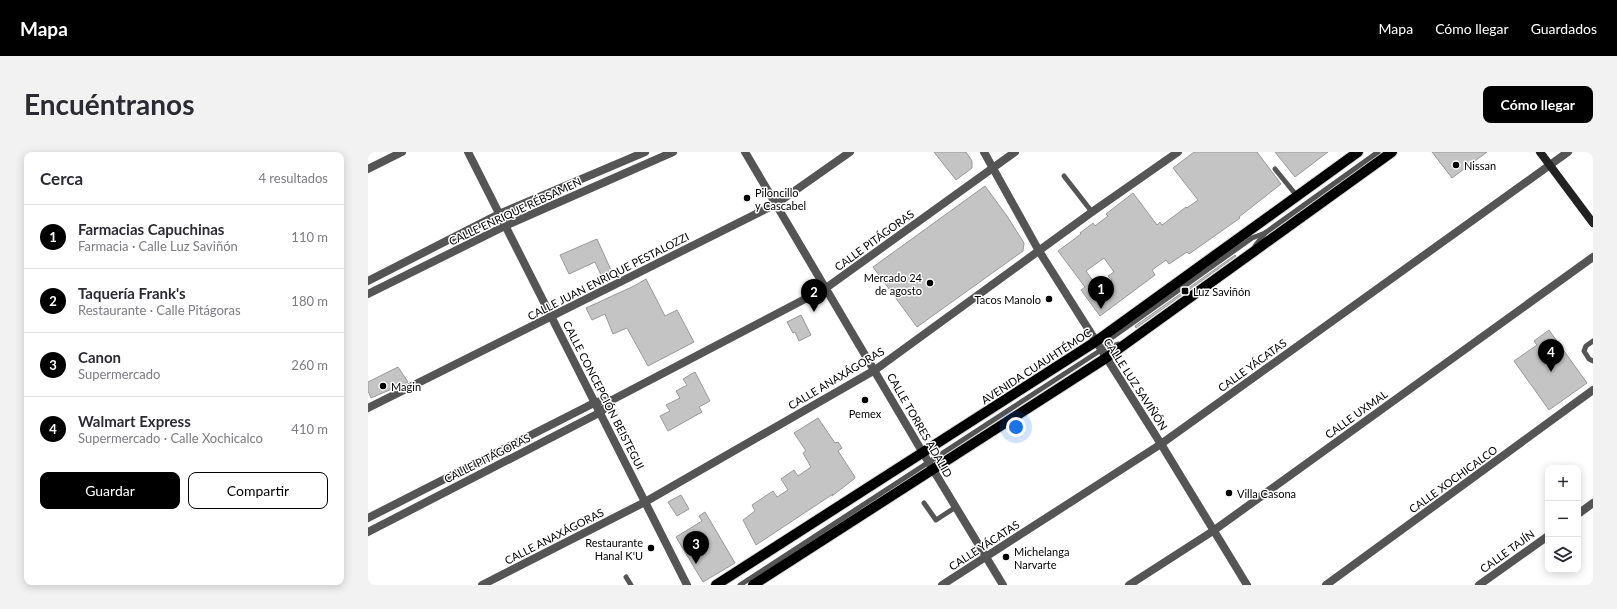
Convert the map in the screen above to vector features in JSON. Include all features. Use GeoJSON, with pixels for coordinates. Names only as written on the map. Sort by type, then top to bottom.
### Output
{"type":"FeatureCollection","features":[{"type":"Feature","properties":{"kind":"main road","name":"AVENIDA CUAUHTÉMOC"},"geometry":{"type":"LineString","coordinates":[[716,585],[923,453],[1101,350],[1297,196],[1358,152]]}},
{"type":"Feature","properties":{"kind":"main road","name":"AVENIDA CUAUHTÉMOC"},"geometry":{"type":"LineString","coordinates":[[753,585],[931,466],[1392,152]]}},
{"type":"Feature","properties":{"kind":"street"},"geometry":{"type":"LineString","coordinates":[[368,169],[402,152]]}},
{"type":"Feature","properties":{"kind":"street","name":"CALLE CONCEPCIÓN BEISTEGUI"},"geometry":{"type":"LineString","coordinates":[[468,152],[688,585]]}},
{"type":"Feature","properties":{"kind":"street","name":"CALLE ENRIQUE RÉBSAMEN"},"geometry":{"type":"LineString","coordinates":[[368,281],[499,214],[645,152]]}},
{"type":"Feature","properties":{"kind":"street","name":"CALLE ENRIQUE RÉBSAMEN"},"geometry":{"type":"LineString","coordinates":[[368,294],[505,226],[673,152]]}},
{"type":"Feature","properties":{"kind":"street","name":"CALLE TORRES ADALID"},"geometry":{"type":"LineString","coordinates":[[745,152],[1003,585]]}},
{"type":"Feature","properties":{"kind":"street","name":"CALLE JUAN ENRIQUE PESTALOZZI"},"geometry":{"type":"LineString","coordinates":[[368,408],[776,204],[850,152]]}},
{"type":"Feature","properties":{"kind":"street","name":"CALLE LUZ SAVIÑÓN"},"geometry":{"type":"LineString","coordinates":[[984,152],[1039,250],[1161,444],[1247,585]]}},
{"type":"Feature","properties":{"kind":"street","name":"CALLE PITÁGORAS"},"geometry":{"type":"LineString","coordinates":[[368,532],[601,412],[612,400],[826,288],[1015,152]]}},
{"type":"Feature","properties":{"kind":"street","name":"CALLE ANAXÁGORAS"},"geometry":{"type":"LineString","coordinates":[[482,585],[645,502],[875,370],[1039,250],[1178,152]]}},
{"type":"Feature","properties":{"kind":"street"},"geometry":{"type":"LineString","coordinates":[[1540,152],[1593,223]]}},
{"type":"Feature","properties":{"kind":"street","name":"CALLE YÁCATAS"},"geometry":{"type":"LineString","coordinates":[[942,585],[1161,444],[1568,152]]}},
{"type":"Feature","properties":{"kind":"street"},"geometry":{"type":"LineString","coordinates":[[613,166],[618,176]]}},
{"type":"Feature","properties":{"kind":"street"},"geometry":{"type":"LineString","coordinates":[[547,194],[552,205]]}},
{"type":"Feature","properties":{"kind":"street","name":"CALLE UXMAL"},"geometry":{"type":"LineString","coordinates":[[1129,585],[1213,531],[1593,257]]}},
{"type":"Feature","properties":{"kind":"street","name":"CALLE XOCHICALCO"},"geometry":{"type":"LineString","coordinates":[[1326,585],[1593,390]]}},
{"type":"Feature","properties":{"kind":"street","name":"CALLE PITÁGORAS"},"geometry":{"type":"LineString","coordinates":[[368,518],[596,402],[612,400]]}},
{"type":"Feature","properties":{"kind":"street"},"geometry":{"type":"LineString","coordinates":[[442,480],[447,491]]}},
{"type":"Feature","properties":{"kind":"street"},"geometry":{"type":"LineString","coordinates":[[1581,512],[1593,503]]}},
{"type":"Feature","properties":{"kind":"street","name":"CALLE TAJÍN"},"geometry":{"type":"LineString","coordinates":[[1479,585],[1547,537]]}},
{"type":"Feature","properties":{"kind":"lane"},"geometry":{"type":"LineString","coordinates":[[1101,350],[1116,334],[1252,238],[1265,233],[1378,152]]}},
{"type":"Feature","properties":{"kind":"lane"},"geometry":{"type":"LineString","coordinates":[[1275,169],[1297,196]]}},
{"type":"Feature","properties":{"kind":"lane"},"geometry":{"type":"LineString","coordinates":[[1064,176],[1092,212]]}},
{"type":"Feature","properties":{"kind":"lane"},"geometry":{"type":"LineString","coordinates":[[1101,350],[1115,346],[1218,273],[1256,245],[1265,233]]}},
{"type":"Feature","properties":{"kind":"lane"},"geometry":{"type":"LineString","coordinates":[[1593,341],[1586,346],[1584,351],[1589,359],[1593,361]]}},
{"type":"Feature","properties":{"kind":"lane"},"geometry":{"type":"LineString","coordinates":[[740,585],[931,466]]}},
{"type":"Feature","properties":{"kind":"lane"},"geometry":{"type":"LineString","coordinates":[[924,503],[936,520],[956,508]]}},
{"type":"Feature","properties":{"kind":"lane"},"geometry":{"type":"LineString","coordinates":[[626,577],[631,585]]}},
{"type":"Feature","properties":{"kind":"building"},"geometry":{"type":"Polygon","coordinates":[[[934,152],[966,152],[972,161],[972,168],[956,180],[934,152]]]}},
{"type":"Feature","properties":{"kind":"building"},"geometry":{"type":"Polygon","coordinates":[[[1194,152],[1257,152],[1281,184],[1239,217],[1240,218],[1189,254],[1187,252],[1169,264],[1166,260],[1152,270],[1155,275],[1100,316],[1081,290],[1085,287],[1058,251],[1093,223],[1095,226],[1108,216],[1106,214],[1133,193],[1157,225],[1160,222],[1162,225],[1186,207],[1187,208],[1198,200],[1173,168],[1194,152]],[[1104,258],[1086,271],[1099,289],[1112,280],[1108,276],[1114,272],[1104,258]]]}},
{"type":"Feature","properties":{"kind":"building"},"geometry":{"type":"Polygon","coordinates":[[[1275,152],[1328,152],[1295,177],[1275,152]]]}},
{"type":"Feature","properties":{"kind":"building","name":"Nissan"},"geometry":{"type":"Polygon","coordinates":[[[1432,152],[1487,152],[1452,178],[1432,152]]]}},
{"type":"Feature","properties":{"kind":"building"},"geometry":{"type":"Polygon","coordinates":[[[985,186],[1007,216],[1024,243],[1023,251],[917,327],[873,267],[985,186]]]}},
{"type":"Feature","properties":{"kind":"building"},"geometry":{"type":"Polygon","coordinates":[[[597,239],[611,270],[601,275],[595,262],[569,274],[560,255],[597,239]]]}},
{"type":"Feature","properties":{"kind":"building"},"geometry":{"type":"Polygon","coordinates":[[[1235,255],[1236,256],[1136,328],[1135,326],[1235,255]]]}},
{"type":"Feature","properties":{"kind":"building"},"geometry":{"type":"Polygon","coordinates":[[[646,279],[665,316],[677,310],[694,342],[648,366],[627,328],[613,334],[605,314],[592,320],[586,308],[646,279]]]}},
{"type":"Feature","properties":{"kind":"building"},"geometry":{"type":"Polygon","coordinates":[[[801,315],[811,335],[799,341],[795,332],[793,333],[787,322],[801,315]]]}},
{"type":"Feature","properties":{"kind":"building"},"geometry":{"type":"Polygon","coordinates":[[[1549,330],[1587,383],[1549,410],[1514,361],[1537,345],[1534,341],[1549,330]]]}},
{"type":"Feature","properties":{"kind":"building","name":"Magin"},"geometry":{"type":"Polygon","coordinates":[[[398,367],[408,382],[371,398],[368,391],[368,382],[398,367]]]}},
{"type":"Feature","properties":{"kind":"building"},"geometry":{"type":"Polygon","coordinates":[[[695,372],[710,401],[699,407],[702,412],[668,431],[660,416],[670,411],[666,405],[680,398],[676,391],[687,385],[683,379],[695,372]]]}},
{"type":"Feature","properties":{"kind":"building"},"geometry":{"type":"Polygon","coordinates":[[[818,418],[835,443],[838,442],[842,448],[838,451],[855,477],[832,496],[833,494],[756,545],[743,520],[755,511],[752,505],[773,491],[777,497],[788,490],[781,479],[794,470],[798,476],[811,467],[803,453],[806,451],[794,433],[818,418]]]}},
{"type":"Feature","properties":{"kind":"building"},"geometry":{"type":"Polygon","coordinates":[[[681,495],[689,509],[677,516],[668,502],[681,495]]]}},
{"type":"Feature","properties":{"kind":"building"},"geometry":{"type":"Polygon","coordinates":[[[705,512],[735,563],[703,582],[676,537],[702,521],[699,516],[705,512]]]}},
{"type":"Feature","properties":{"kind":"place","name":"Nissan"},"geometry":{"type":"Point","coordinates":[1456,165]}},
{"type":"Feature","properties":{"kind":"place","name":"Piloncillo y Cascabel"},"geometry":{"type":"Point","coordinates":[747,198]}},
{"type":"Feature","properties":{"kind":"place","name":"Mercado 24 de agosto"},"geometry":{"type":"Point","coordinates":[930,283]}},
{"type":"Feature","properties":{"kind":"place","name":"Luz Saviñón"},"geometry":{"type":"Point","coordinates":[1185,291]}},
{"type":"Feature","properties":{"kind":"place","name":"Tacos Manolo"},"geometry":{"type":"Point","coordinates":[1049,299]}},
{"type":"Feature","properties":{"kind":"place","name":"Farmacias Capuchinas"},"geometry":{"type":"Point","coordinates":[1101,309]}},
{"type":"Feature","properties":{"kind":"place","name":"Taquería Frank's"},"geometry":{"type":"Point","coordinates":[814,312]}},
{"type":"Feature","properties":{"kind":"place","name":"Walmart Express"},"geometry":{"type":"Point","coordinates":[1551,372]}},
{"type":"Feature","properties":{"kind":"place","name":"Magin"},"geometry":{"type":"Point","coordinates":[383,386]}},
{"type":"Feature","properties":{"kind":"place","name":"Pemex"},"geometry":{"type":"Point","coordinates":[865,400]}},
{"type":"Feature","properties":{"kind":"place","name":"Villa Casona"},"geometry":{"type":"Point","coordinates":[1229,493]}},
{"type":"Feature","properties":{"kind":"place","name":"Restaurante Hanal K'U"},"geometry":{"type":"Point","coordinates":[651,548]}},
{"type":"Feature","properties":{"kind":"place","name":"Michelanga Narvarte"},"geometry":{"type":"Point","coordinates":[1006,557]}},
{"type":"Feature","properties":{"kind":"place","name":"Canon"},"geometry":{"type":"Point","coordinates":[696,564]}}]}
